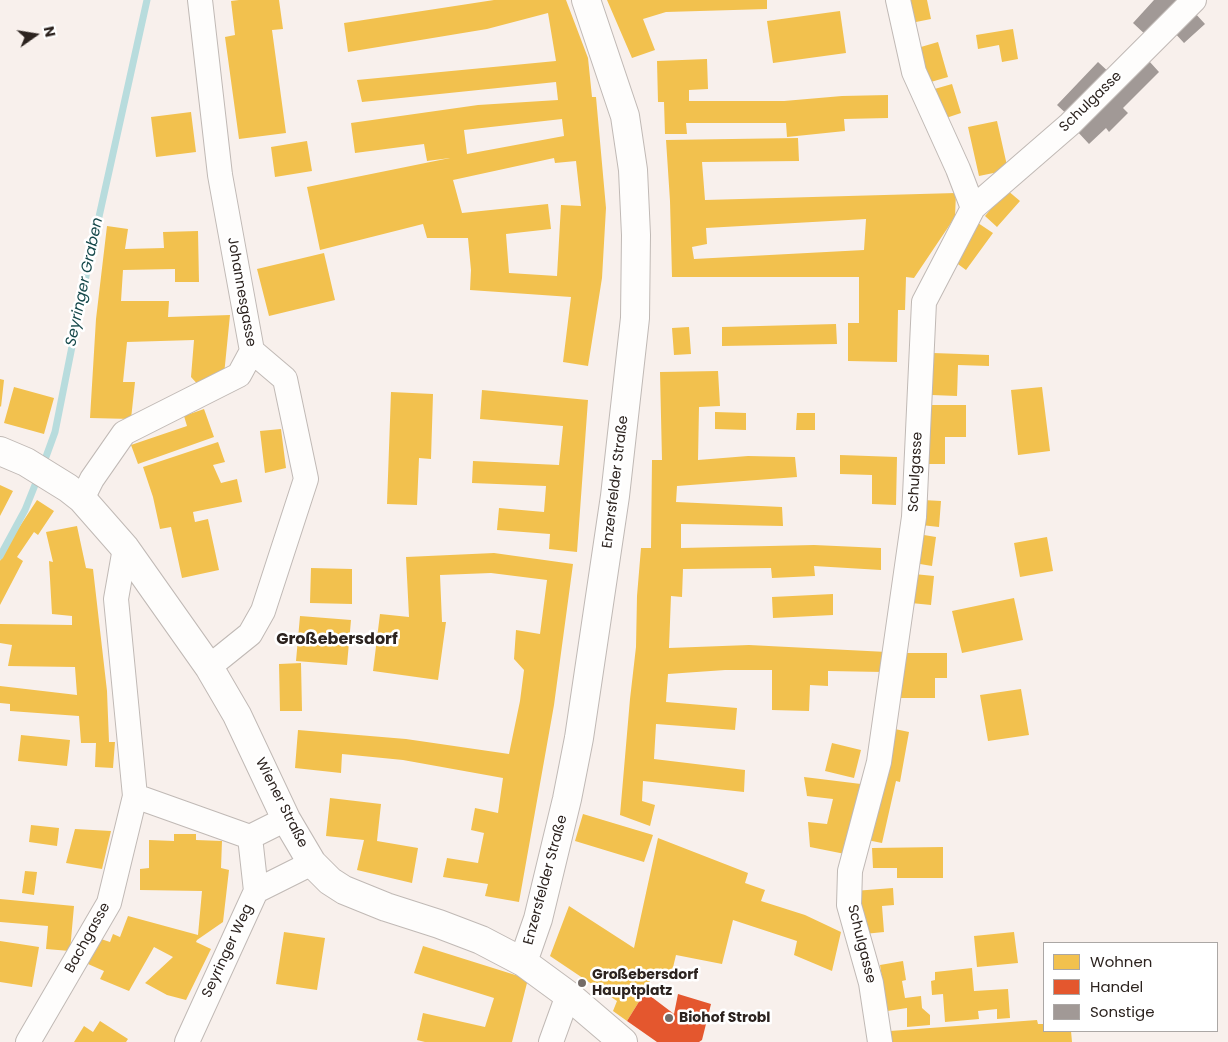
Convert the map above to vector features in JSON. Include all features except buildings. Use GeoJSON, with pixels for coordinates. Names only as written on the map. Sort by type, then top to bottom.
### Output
{"type":"FeatureCollection","features":[{"type":"Feature","properties":{"kind":"street","name":"Johannesgasse"},"geometry":{"type":"LineString","coordinates":[[75,494],[92,479],[124,433],[239,375],[252,351],[220,175],[200,0]]}},
{"type":"Feature","properties":{"kind":"street","name":"Enzersfelder Straße"},"geometry":{"type":"LineString","coordinates":[[523,962],[538,919],[567,799],[579,738],[615,496],[635,318],[636,235],[633,170],[625,116],[586,0]]}},
{"type":"Feature","properties":{"kind":"street"},"geometry":{"type":"LineString","coordinates":[[898,0],[914,72],[958,169],[973,208]]}},
{"type":"Feature","properties":{"kind":"street","name":"Schulgasse"},"geometry":{"type":"LineString","coordinates":[[880,1042],[871,982],[849,905],[850,871],[879,762],[914,517],[924,302],[973,208],[1070,124],[1194,0]]}},
{"type":"Feature","properties":{"kind":"street"},"geometry":{"type":"LineString","coordinates":[[209,667],[250,634],[263,611],[306,479],[285,379],[252,351]]}},
{"type":"Feature","properties":{"kind":"street","name":"Wiener Straße"},"geometry":{"type":"LineString","coordinates":[[0,451],[26,462],[75,494],[125,548],[209,667],[237,715],[286,818],[312,862],[330,881],[344,890],[386,907],[481,940],[523,962],[568,995],[623,1042]]}},
{"type":"Feature","properties":{"kind":"street"},"geometry":{"type":"LineString","coordinates":[[125,548],[116,599],[135,796],[250,837],[286,818]]}},
{"type":"Feature","properties":{"kind":"street","name":"Bachgasse"},"geometry":{"type":"LineString","coordinates":[[28,1042],[109,903],[135,796]]}},
{"type":"Feature","properties":{"kind":"street"},"geometry":{"type":"LineString","coordinates":[[250,837],[256,891]]}},
{"type":"Feature","properties":{"kind":"street","name":"Seyringer Weg"},"geometry":{"type":"LineString","coordinates":[[187,1042],[256,891],[312,862]]}},
{"type":"Feature","properties":{"kind":"street"},"geometry":{"type":"LineString","coordinates":[[551,1042],[568,995]]}},
{"type":"Feature","properties":{"kind":"waterway","name":"Seyringer Graben"},"geometry":{"type":"LineString","coordinates":[[43,465],[55,432],[87,271],[147,0]]}},
{"type":"Feature","properties":{"kind":"waterway","name":"Seyringer Graben"},"geometry":{"type":"LineString","coordinates":[[0,556],[25,510],[39,475]]}},
{"type":"Feature","properties":{"kind":"place","name":"Großebersdorf Hauptplatz"},"geometry":{"type":"Point","coordinates":[582,983]}},
{"type":"Feature","properties":{"kind":"place","name":"Biohof Strobl"},"geometry":{"type":"Point","coordinates":[669,1018]}},
{"type":"Feature","properties":{"kind":"district","name":"Großebersdorf"},"geometry":{"type":"Point","coordinates":[337,640]}}]}
